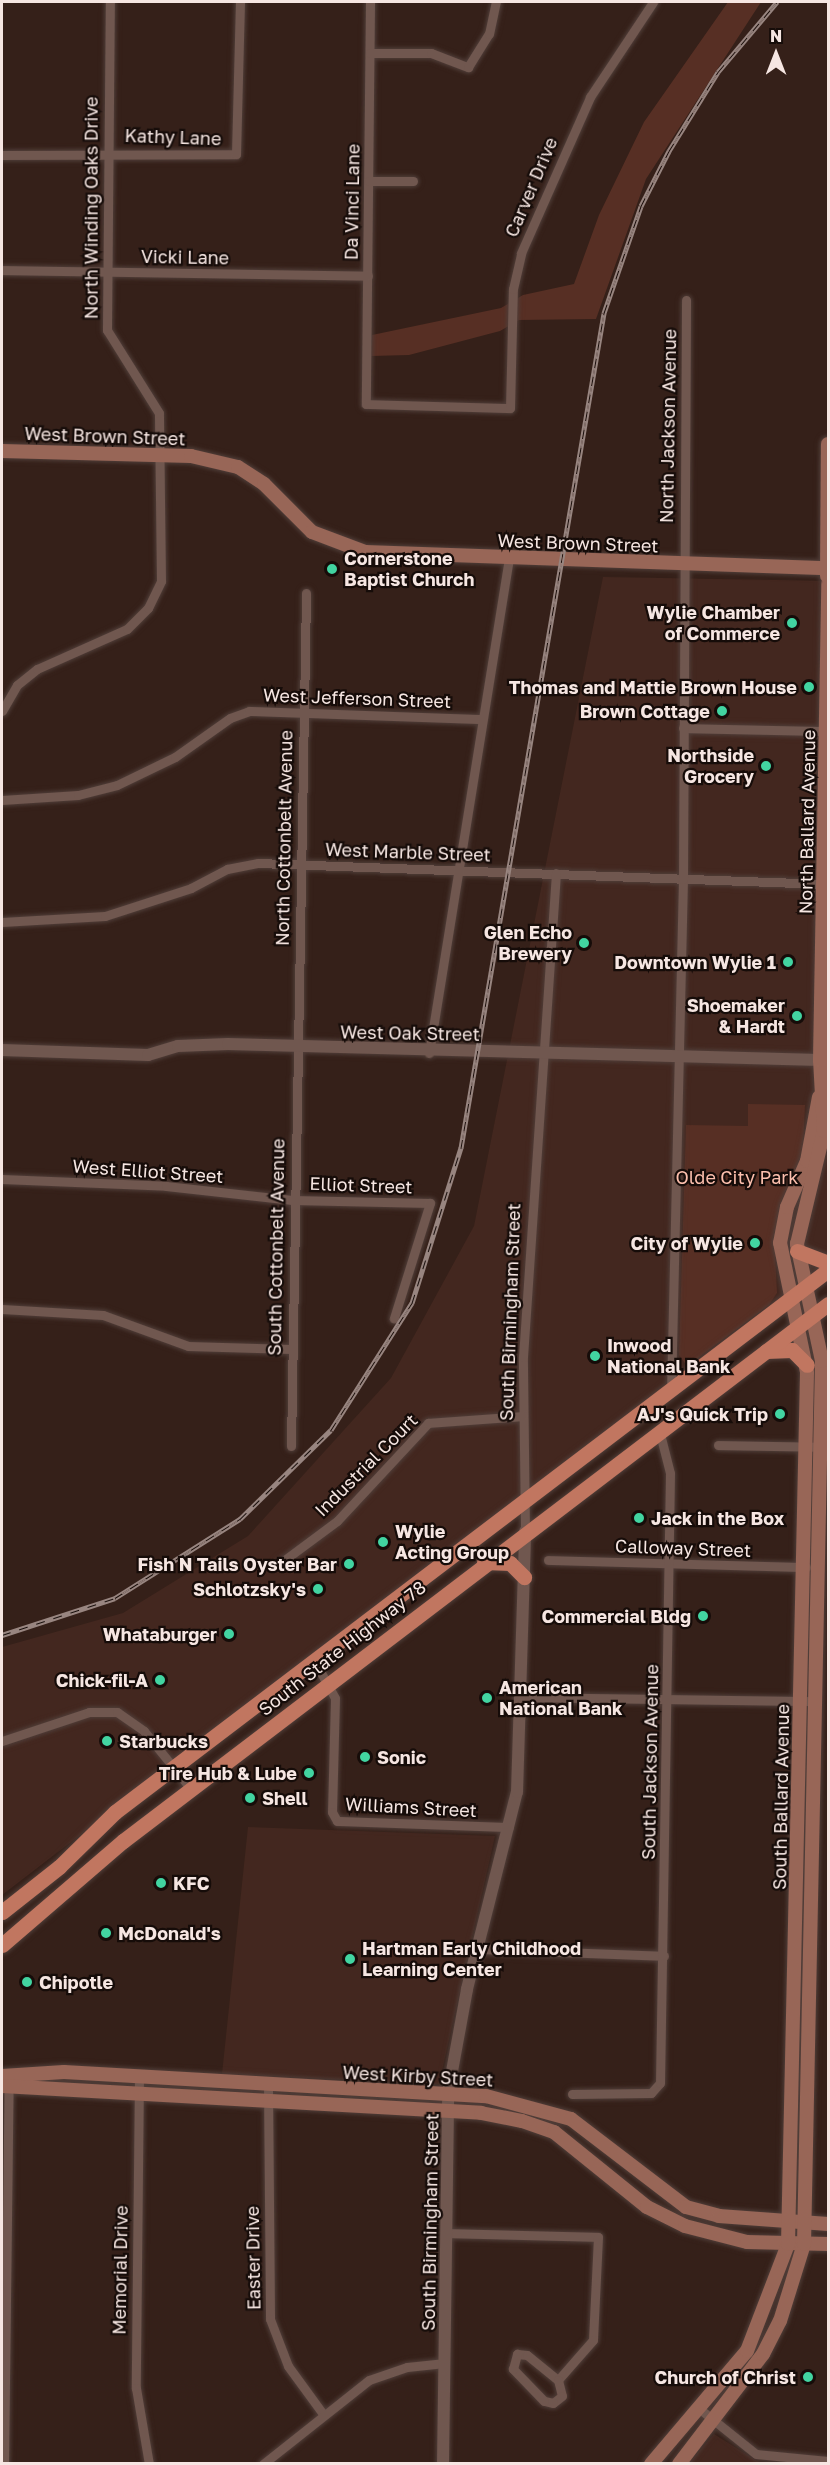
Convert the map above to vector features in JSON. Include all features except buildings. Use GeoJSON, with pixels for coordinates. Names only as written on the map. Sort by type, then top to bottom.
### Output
{"type":"FeatureCollection","features":[{"type":"Feature","properties":{"kind":"main road","name":"North Ballard Avenue"},"geometry":{"type":"LineString","coordinates":[[824,1060],[828,444]]}},
{"type":"Feature","properties":{"kind":"main road","name":"West Brown Street"},"geometry":{"type":"LineString","coordinates":[[2,450],[162,455],[238,467],[264,484],[312,532],[338,546],[509,558],[683,565],[827,575]]}},
{"type":"Feature","properties":{"kind":"main road","name":"South Ballard Avenue"},"geometry":{"type":"LineString","coordinates":[[679,2463],[745,2383],[780,2321],[804,2244],[797,2222],[796,1918],[825,1447],[822,1361],[805,1322],[790,1301],[781,1233],[807,1161],[824,1060]]}},
{"type":"Feature","properties":{"kind":"main road","name":"South Ballard Avenue"},"geometry":{"type":"LineString","coordinates":[[651,2463],[700,2410],[747,2351],[797,2222],[812,1919],[808,1701],[802,1567],[807,1365],[803,1290],[797,1251],[800,1220],[823,1148],[819,1097]]}},
{"type":"Feature","properties":{"kind":"main road"},"geometry":{"type":"LineString","coordinates":[[797,1251],[828,1263]]}},
{"type":"Feature","properties":{"kind":"main road","name":"South State Highway 78"},"geometry":{"type":"LineString","coordinates":[[2,1912],[173,1768],[526,1499],[671,1392],[828,1270]]}},
{"type":"Feature","properties":{"kind":"main road","name":"South State Highway 78"},"geometry":{"type":"LineString","coordinates":[[2,1945],[190,1789],[484,1562],[828,1304]]}},
{"type":"Feature","properties":{"kind":"main road"},"geometry":{"type":"LineString","coordinates":[[766,1351],[792,1350],[807,1365]]}},
{"type":"Feature","properties":{"kind":"main road"},"geometry":{"type":"LineString","coordinates":[[484,1562],[510,1563],[524,1577]]}},
{"type":"Feature","properties":{"kind":"main road"},"geometry":{"type":"LineString","coordinates":[[22,1896],[37,1918]]}},
{"type":"Feature","properties":{"kind":"main road"},"geometry":{"type":"LineString","coordinates":[[796,1918],[812,1919]]}},
{"type":"Feature","properties":{"kind":"main road","name":"West Kirby Street"},"geometry":{"type":"LineString","coordinates":[[5,2081],[64,2072],[268,2086],[448,2093],[527,2103],[571,2120],[686,2207],[828,2224]]}},
{"type":"Feature","properties":{"kind":"main road","name":"West Kirby Street"},"geometry":{"type":"LineString","coordinates":[[5,2081],[139,2094],[451,2112],[522,2121],[554,2132],[647,2207],[685,2226],[730,2240],[828,2244]]}},
{"type":"Feature","properties":{"kind":"street","name":"North Winding Oaks Drive"},"geometry":{"type":"LineString","coordinates":[[2,711],[17,685],[37,669],[116,635],[148,608],[161,581],[165,549],[162,455],[156,402],[123,363],[107,330],[105,272],[110,2]]}},
{"type":"Feature","properties":{"kind":"street","name":"Kathy Lane"},"geometry":{"type":"LineString","coordinates":[[2,154],[107,152],[236,154],[240,2]]}},
{"type":"Feature","properties":{"kind":"street","name":"Da Vinci Lane"},"geometry":{"type":"LineString","coordinates":[[366,404],[370,2]]}},
{"type":"Feature","properties":{"kind":"street"},"geometry":{"type":"LineString","coordinates":[[370,53],[431,53],[468,67],[489,34],[496,2]]}},
{"type":"Feature","properties":{"kind":"street","name":"Carver Drive"},"geometry":{"type":"LineString","coordinates":[[366,404],[510,408],[513,289],[521,253],[590,97],[654,2]]}},
{"type":"Feature","properties":{"kind":"street"},"geometry":{"type":"LineString","coordinates":[[369,181],[413,181]]}},
{"type":"Feature","properties":{"kind":"street","name":"Vicki Lane"},"geometry":{"type":"LineString","coordinates":[[2,270],[368,276]]}},
{"type":"Feature","properties":{"kind":"street","name":"North Jackson Avenue"},"geometry":{"type":"LineString","coordinates":[[679,1056],[683,879],[686,300]]}},
{"type":"Feature","properties":{"kind":"street"},"geometry":{"type":"LineString","coordinates":[[429,1053],[456,870],[509,558]]}},
{"type":"Feature","properties":{"kind":"street","name":"North Cottonbelt Avenue"},"geometry":{"type":"LineString","coordinates":[[296,1048],[306,593]]}},
{"type":"Feature","properties":{"kind":"street","name":"West Jefferson Street"},"geometry":{"type":"LineString","coordinates":[[2,800],[68,797],[117,785],[176,757],[240,713],[303,710],[482,719]]}},
{"type":"Feature","properties":{"kind":"street"},"geometry":{"type":"LineString","coordinates":[[683,728],[827,731]]}},
{"type":"Feature","properties":{"kind":"street","name":"West Marble Street"},"geometry":{"type":"LineString","coordinates":[[2,922],[105,916],[242,864],[826,884]]}},
{"type":"Feature","properties":{"kind":"street","name":"South Birmingham Street"},"geometry":{"type":"LineString","coordinates":[[443,2463],[451,2112],[448,2093],[477,1949],[509,1827],[520,1768],[526,1499],[523,1416],[540,1054],[556,873]]}},
{"type":"Feature","properties":{"kind":"street","name":"West Oak Street"},"geometry":{"type":"LineString","coordinates":[[2,1050],[117,1056],[197,1044],[429,1053],[824,1060]]}},
{"type":"Feature","properties":{"kind":"street","name":"South Cottonbelt Avenue"},"geometry":{"type":"LineString","coordinates":[[291,1446],[291,1200],[296,1048]]}},
{"type":"Feature","properties":{"kind":"street"},"geometry":{"type":"LineString","coordinates":[[671,1392],[679,1056]]}},
{"type":"Feature","properties":{"kind":"street","name":"West Elliot Street"},"geometry":{"type":"LineString","coordinates":[[2,1179],[166,1186],[291,1200]]}},
{"type":"Feature","properties":{"kind":"street","name":"Elliot Street"},"geometry":{"type":"LineString","coordinates":[[291,1200],[430,1203],[394,1318]]}},
{"type":"Feature","properties":{"kind":"street"},"geometry":{"type":"LineString","coordinates":[[2,1309],[104,1315],[188,1346],[291,1348]]}},
{"type":"Feature","properties":{"kind":"street","name":"Industrial Court"},"geometry":{"type":"LineString","coordinates":[[279,1564],[337,1521],[428,1424],[523,1416]]}},
{"type":"Feature","properties":{"kind":"street","name":"South Jackson Avenue"},"geometry":{"type":"LineString","coordinates":[[572,2094],[651,2093],[660,2083],[664,1956],[670,1473],[659,1430]]}},
{"type":"Feature","properties":{"kind":"street"},"geometry":{"type":"LineString","coordinates":[[718,1445],[825,1447]]}},
{"type":"Feature","properties":{"kind":"street","name":"Calloway Street"},"geometry":{"type":"LineString","coordinates":[[548,1560],[817,1567]]}},
{"type":"Feature","properties":{"kind":"street","name":"Williams Street"},"geometry":{"type":"LineString","coordinates":[[314,1660],[330,1681],[335,1698],[332,1812],[337,1821],[509,1827]]}},
{"type":"Feature","properties":{"kind":"street"},"geometry":{"type":"LineString","coordinates":[[523,1697],[808,1701]]}},
{"type":"Feature","properties":{"kind":"street"},"geometry":{"type":"LineString","coordinates":[[2,1741],[89,1712],[117,1712],[144,1731],[190,1789]]}},
{"type":"Feature","properties":{"kind":"street"},"geometry":{"type":"LineString","coordinates":[[477,1949],[664,1956]]}},
{"type":"Feature","properties":{"kind":"street","name":"Memorial Drive"},"geometry":{"type":"LineString","coordinates":[[139,2076],[136,2388],[149,2463]]}},
{"type":"Feature","properties":{"kind":"street"},"geometry":{"type":"LineString","coordinates":[[4,2463],[5,2081]]}},
{"type":"Feature","properties":{"kind":"street","name":"Easter Drive"},"geometry":{"type":"LineString","coordinates":[[268,2086],[270,2319],[288,2366],[323,2414]]}},
{"type":"Feature","properties":{"kind":"street"},"geometry":{"type":"LineString","coordinates":[[448,2233],[598,2237],[593,2340],[558,2380]]}},
{"type":"Feature","properties":{"kind":"street"},"geometry":{"type":"LineString","coordinates":[[527,2355],[558,2380],[562,2396],[553,2403],[544,2401],[513,2369],[511,2360],[527,2355]]}},
{"type":"Feature","properties":{"kind":"street"},"geometry":{"type":"LineString","coordinates":[[263,2463],[323,2414],[387,2371],[445,2363]]}},
{"type":"Feature","properties":{"kind":"street"},"geometry":{"type":"LineString","coordinates":[[700,2410],[756,2454],[828,2461]]}},
{"type":"Feature","properties":{"kind":"shaded area"},"geometry":{"type":"Polygon","coordinates":[[[603,577],[828,581],[828,1261],[2,1895],[2,1647],[123,1613],[248,1536],[391,1378],[474,1226],[603,577]]]}},
{"type":"Feature","properties":{"kind":"shaded area","name":"Hartman Early Childhood Learning Center"},"geometry":{"type":"Polygon","coordinates":[[[248,1827],[495,1836],[439,2084],[222,2074],[248,1827]]]}},
{"type":"Feature","properties":{"kind":"shaded area"},"geometry":{"type":"Polygon","coordinates":[[[714,2434],[757,2461],[765,2463],[689,2463],[714,2434]]]}},
{"type":"Feature","properties":{"kind":"green space"},"geometry":{"type":"Polygon","coordinates":[[[728,2],[761,2],[646,179],[596,319],[519,320],[500,331],[409,355],[371,356],[372,335],[501,308],[523,295],[574,284],[599,215],[644,122],[728,2]]]}},
{"type":"Feature","properties":{"kind":"green space","name":"Olde City Park"},"geometry":{"type":"Polygon","coordinates":[[[748,1104],[805,1105],[803,1150],[774,1234],[777,1293],[769,1305],[687,1366],[679,1355],[686,1125],[748,1126],[748,1104]]]}},
{"type":"Feature","properties":{"kind":"railway"},"geometry":{"type":"LineString","coordinates":[[2,1635],[115,1598],[240,1519],[331,1430],[412,1303],[461,1148],[604,313],[641,206],[669,151],[718,72],[777,2]]}},
{"type":"Feature","properties":{"kind":"place","name":"Cornerstone Baptist Church"},"geometry":{"type":"Point","coordinates":[332,569]}},
{"type":"Feature","properties":{"kind":"place","name":"Wylie Chamber of Commerce"},"geometry":{"type":"Point","coordinates":[792,623]}},
{"type":"Feature","properties":{"kind":"place","name":"Thomas and Mattie Brown House"},"geometry":{"type":"Point","coordinates":[809,687]}},
{"type":"Feature","properties":{"kind":"place","name":"Brown Cottage"},"geometry":{"type":"Point","coordinates":[722,711]}},
{"type":"Feature","properties":{"kind":"place","name":"Northside Grocery"},"geometry":{"type":"Point","coordinates":[766,766]}},
{"type":"Feature","properties":{"kind":"place","name":"Glen Echo Brewery"},"geometry":{"type":"Point","coordinates":[584,943]}},
{"type":"Feature","properties":{"kind":"place","name":"Downtown Wylie 1"},"geometry":{"type":"Point","coordinates":[788,962]}},
{"type":"Feature","properties":{"kind":"place","name":"Shoemaker & Hardt"},"geometry":{"type":"Point","coordinates":[797,1016]}},
{"type":"Feature","properties":{"kind":"place","name":"City of Wylie"},"geometry":{"type":"Point","coordinates":[755,1243]}},
{"type":"Feature","properties":{"kind":"place","name":"Inwood National Bank"},"geometry":{"type":"Point","coordinates":[595,1356]}},
{"type":"Feature","properties":{"kind":"place","name":"AJ's Quick Trip"},"geometry":{"type":"Point","coordinates":[780,1414]}},
{"type":"Feature","properties":{"kind":"place","name":"Jack in the Box"},"geometry":{"type":"Point","coordinates":[639,1518]}},
{"type":"Feature","properties":{"kind":"place","name":"Wylie Acting Group"},"geometry":{"type":"Point","coordinates":[383,1542]}},
{"type":"Feature","properties":{"kind":"place","name":"Fish N Tails Oyster Bar"},"geometry":{"type":"Point","coordinates":[349,1564]}},
{"type":"Feature","properties":{"kind":"place","name":"Schlotzsky's"},"geometry":{"type":"Point","coordinates":[318,1589]}},
{"type":"Feature","properties":{"kind":"place","name":"Commercial Bldg"},"geometry":{"type":"Point","coordinates":[703,1616]}},
{"type":"Feature","properties":{"kind":"place","name":"Whataburger"},"geometry":{"type":"Point","coordinates":[229,1634]}},
{"type":"Feature","properties":{"kind":"place","name":"Chick-fil-A"},"geometry":{"type":"Point","coordinates":[160,1680]}},
{"type":"Feature","properties":{"kind":"place","name":"American National Bank"},"geometry":{"type":"Point","coordinates":[487,1698]}},
{"type":"Feature","properties":{"kind":"place","name":"Starbucks"},"geometry":{"type":"Point","coordinates":[107,1741]}},
{"type":"Feature","properties":{"kind":"place","name":"Sonic"},"geometry":{"type":"Point","coordinates":[365,1757]}},
{"type":"Feature","properties":{"kind":"place","name":"Tire Hub & Lube"},"geometry":{"type":"Point","coordinates":[309,1773]}},
{"type":"Feature","properties":{"kind":"place","name":"Shell"},"geometry":{"type":"Point","coordinates":[250,1798]}},
{"type":"Feature","properties":{"kind":"place","name":"KFC"},"geometry":{"type":"Point","coordinates":[161,1883]}},
{"type":"Feature","properties":{"kind":"place","name":"McDonald's"},"geometry":{"type":"Point","coordinates":[106,1933]}},
{"type":"Feature","properties":{"kind":"place","name":"Hartman Early Childhood Learning Center"},"geometry":{"type":"Point","coordinates":[350,1959]}},
{"type":"Feature","properties":{"kind":"place","name":"Chipotle"},"geometry":{"type":"Point","coordinates":[27,1982]}},
{"type":"Feature","properties":{"kind":"place","name":"Church of Christ"},"geometry":{"type":"Point","coordinates":[808,2377]}}]}
